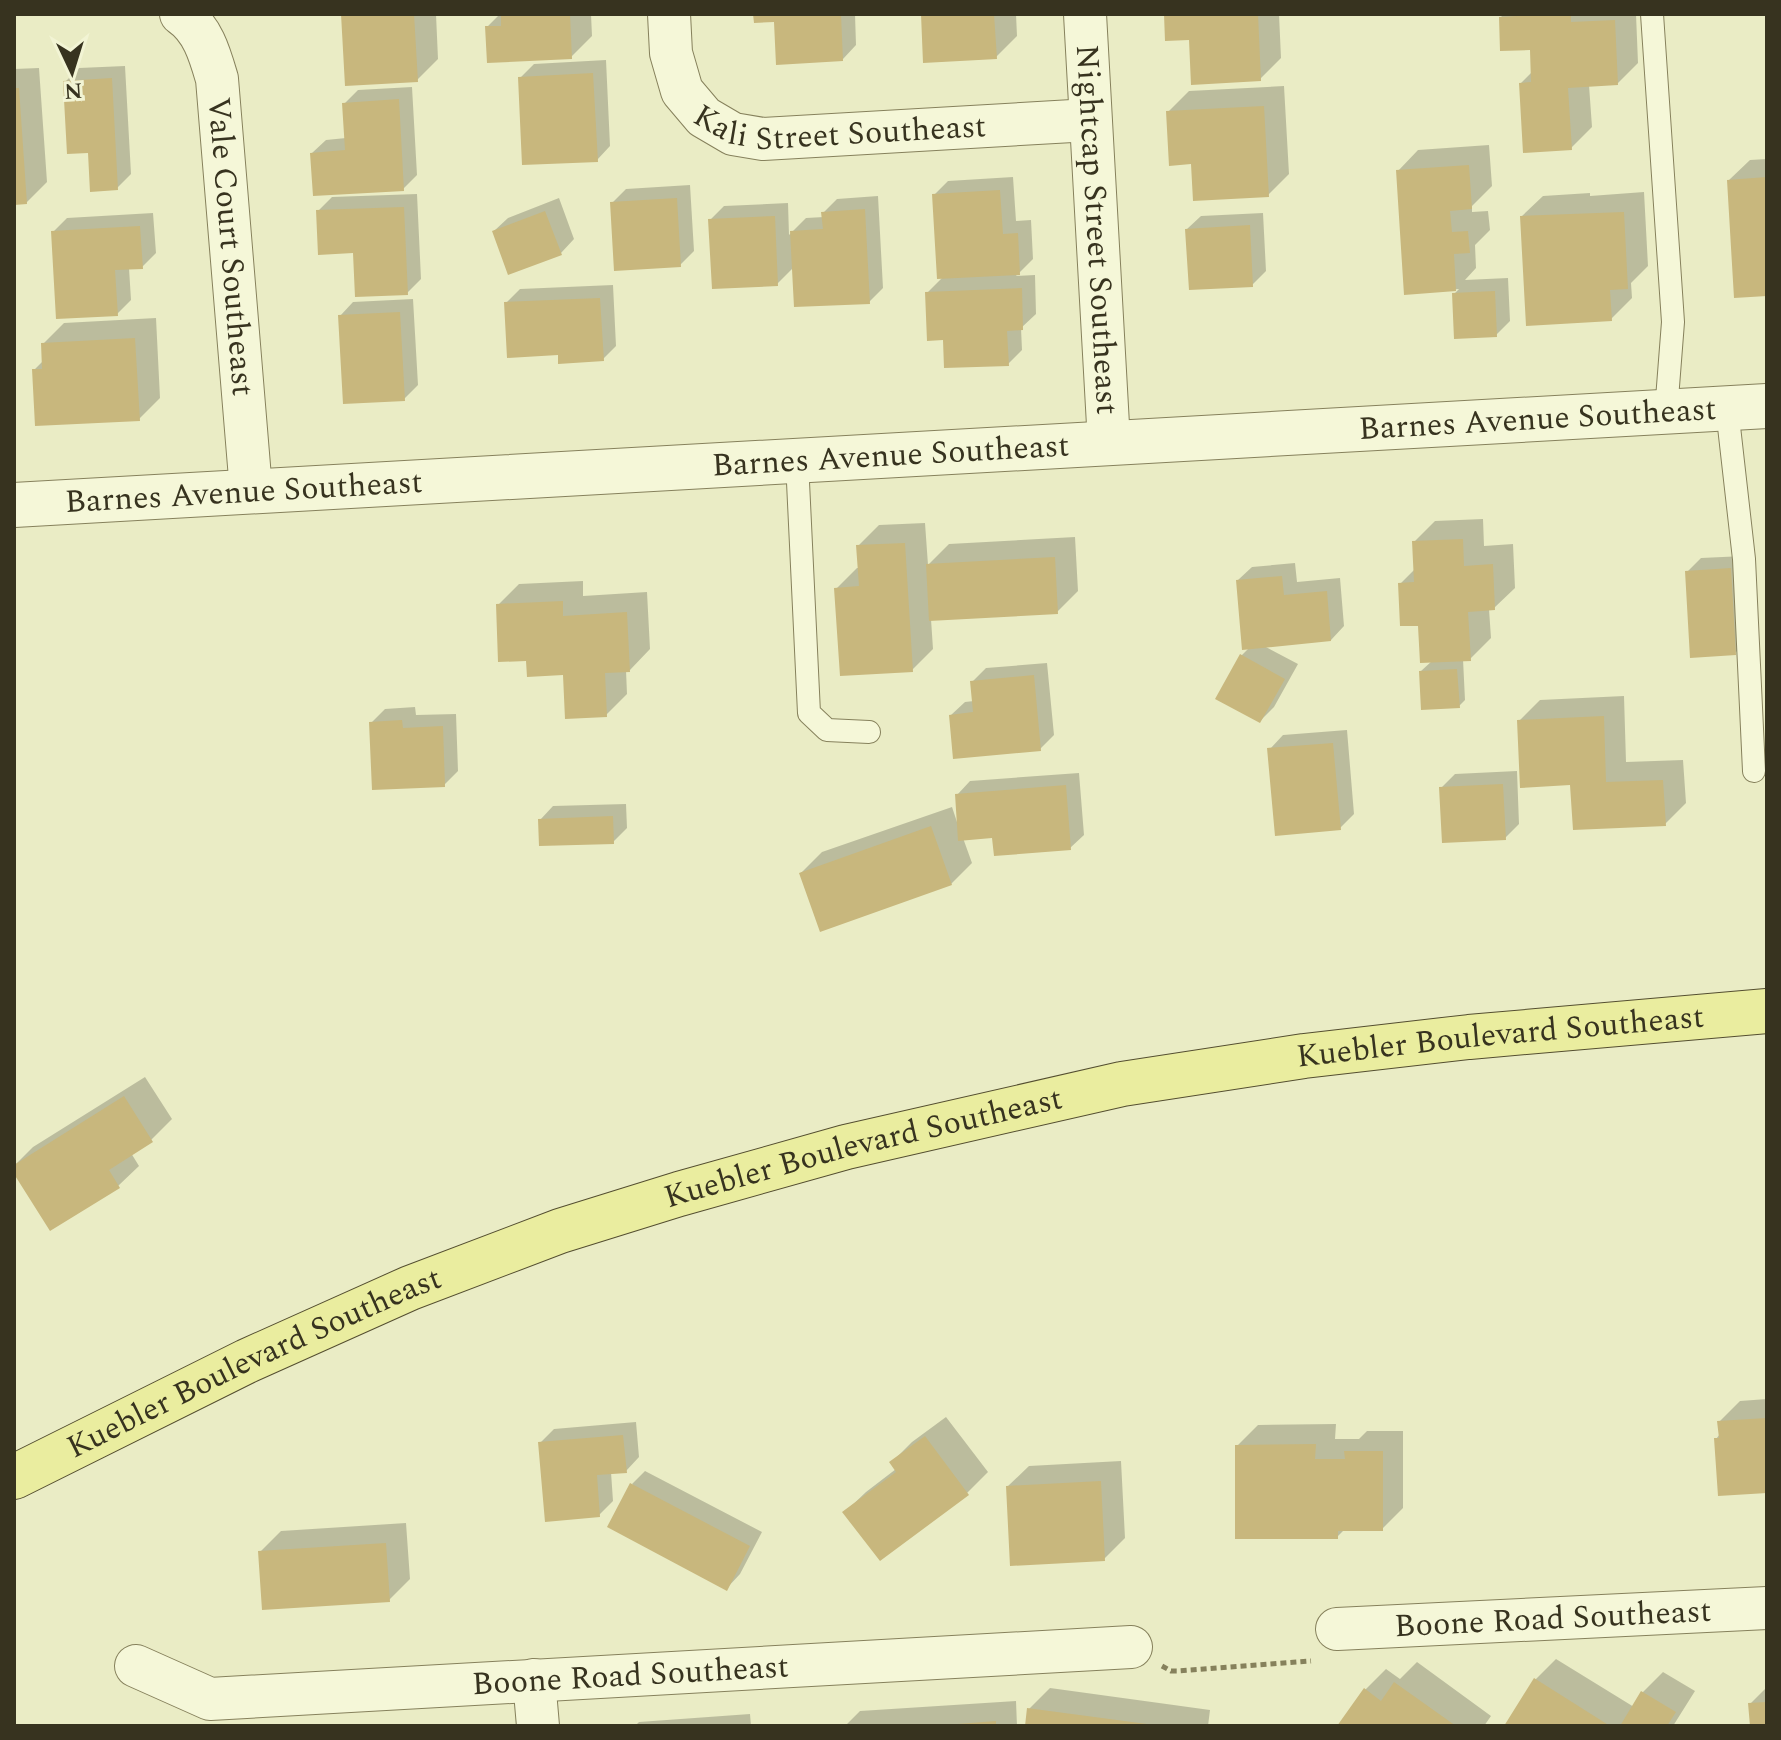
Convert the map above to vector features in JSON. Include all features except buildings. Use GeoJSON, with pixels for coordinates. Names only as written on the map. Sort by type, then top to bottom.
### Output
{"type":"FeatureCollection","features":[{"type":"Feature","properties":{"kind":"main road","name":"Kuebler Boulevard Southeast"},"geometry":{"type":"LineString","coordinates":[[14,1477],[247,1361],[410,1288],[560,1231],[846,1147],[1122,1084],[1304,1056],[1469,1037],[1767,1011]]}},
{"type":"Feature","properties":{"kind":"street","name":"Vale Court Southeast"},"geometry":{"type":"LineString","coordinates":[[181,14],[191,21],[207,47],[217,79],[251,490]]}},
{"type":"Feature","properties":{"kind":"street","name":"Kali Street Southeast"},"geometry":{"type":"LineString","coordinates":[[669,14],[671,53],[682,91],[704,117],[733,134],[763,139],[1090,120]]}},
{"type":"Feature","properties":{"kind":"street","name":"Nightcap Street Southeast"},"geometry":{"type":"LineString","coordinates":[[1085,14],[1109,443]]}},
{"type":"Feature","properties":{"kind":"street","name":"Barnes Avenue Southeast"},"geometry":{"type":"LineString","coordinates":[[14,505],[1747,408]]}},
{"type":"Feature","properties":{"kind":"street","name":"Boone Road Southeast"},"geometry":{"type":"LineString","coordinates":[[1337,1629],[1767,1608]]}},
{"type":"Feature","properties":{"kind":"street","name":"Boone Road Southeast"},"geometry":{"type":"LineString","coordinates":[[136,1666],[210,1699],[1131,1647]]}},
{"type":"Feature","properties":{"kind":"street"},"geometry":{"type":"LineString","coordinates":[[534,1680],[538,1726]]}},
{"type":"Feature","properties":{"kind":"lane"},"geometry":{"type":"LineString","coordinates":[[1652,14],[1673,322],[1666,412]]}},
{"type":"Feature","properties":{"kind":"lane"},"geometry":{"type":"LineString","coordinates":[[1747,408],[1744,559],[1754,771]]}},
{"type":"Feature","properties":{"kind":"lane"},"geometry":{"type":"LineString","coordinates":[[797,461],[809,713],[827,730],[869,732]]}},
{"type":"Feature","properties":{"kind":"path"},"geometry":{"type":"LineString","coordinates":[[1131,1647],[1171,1671],[1311,1661],[1323,1654],[1337,1629]]}}]}
